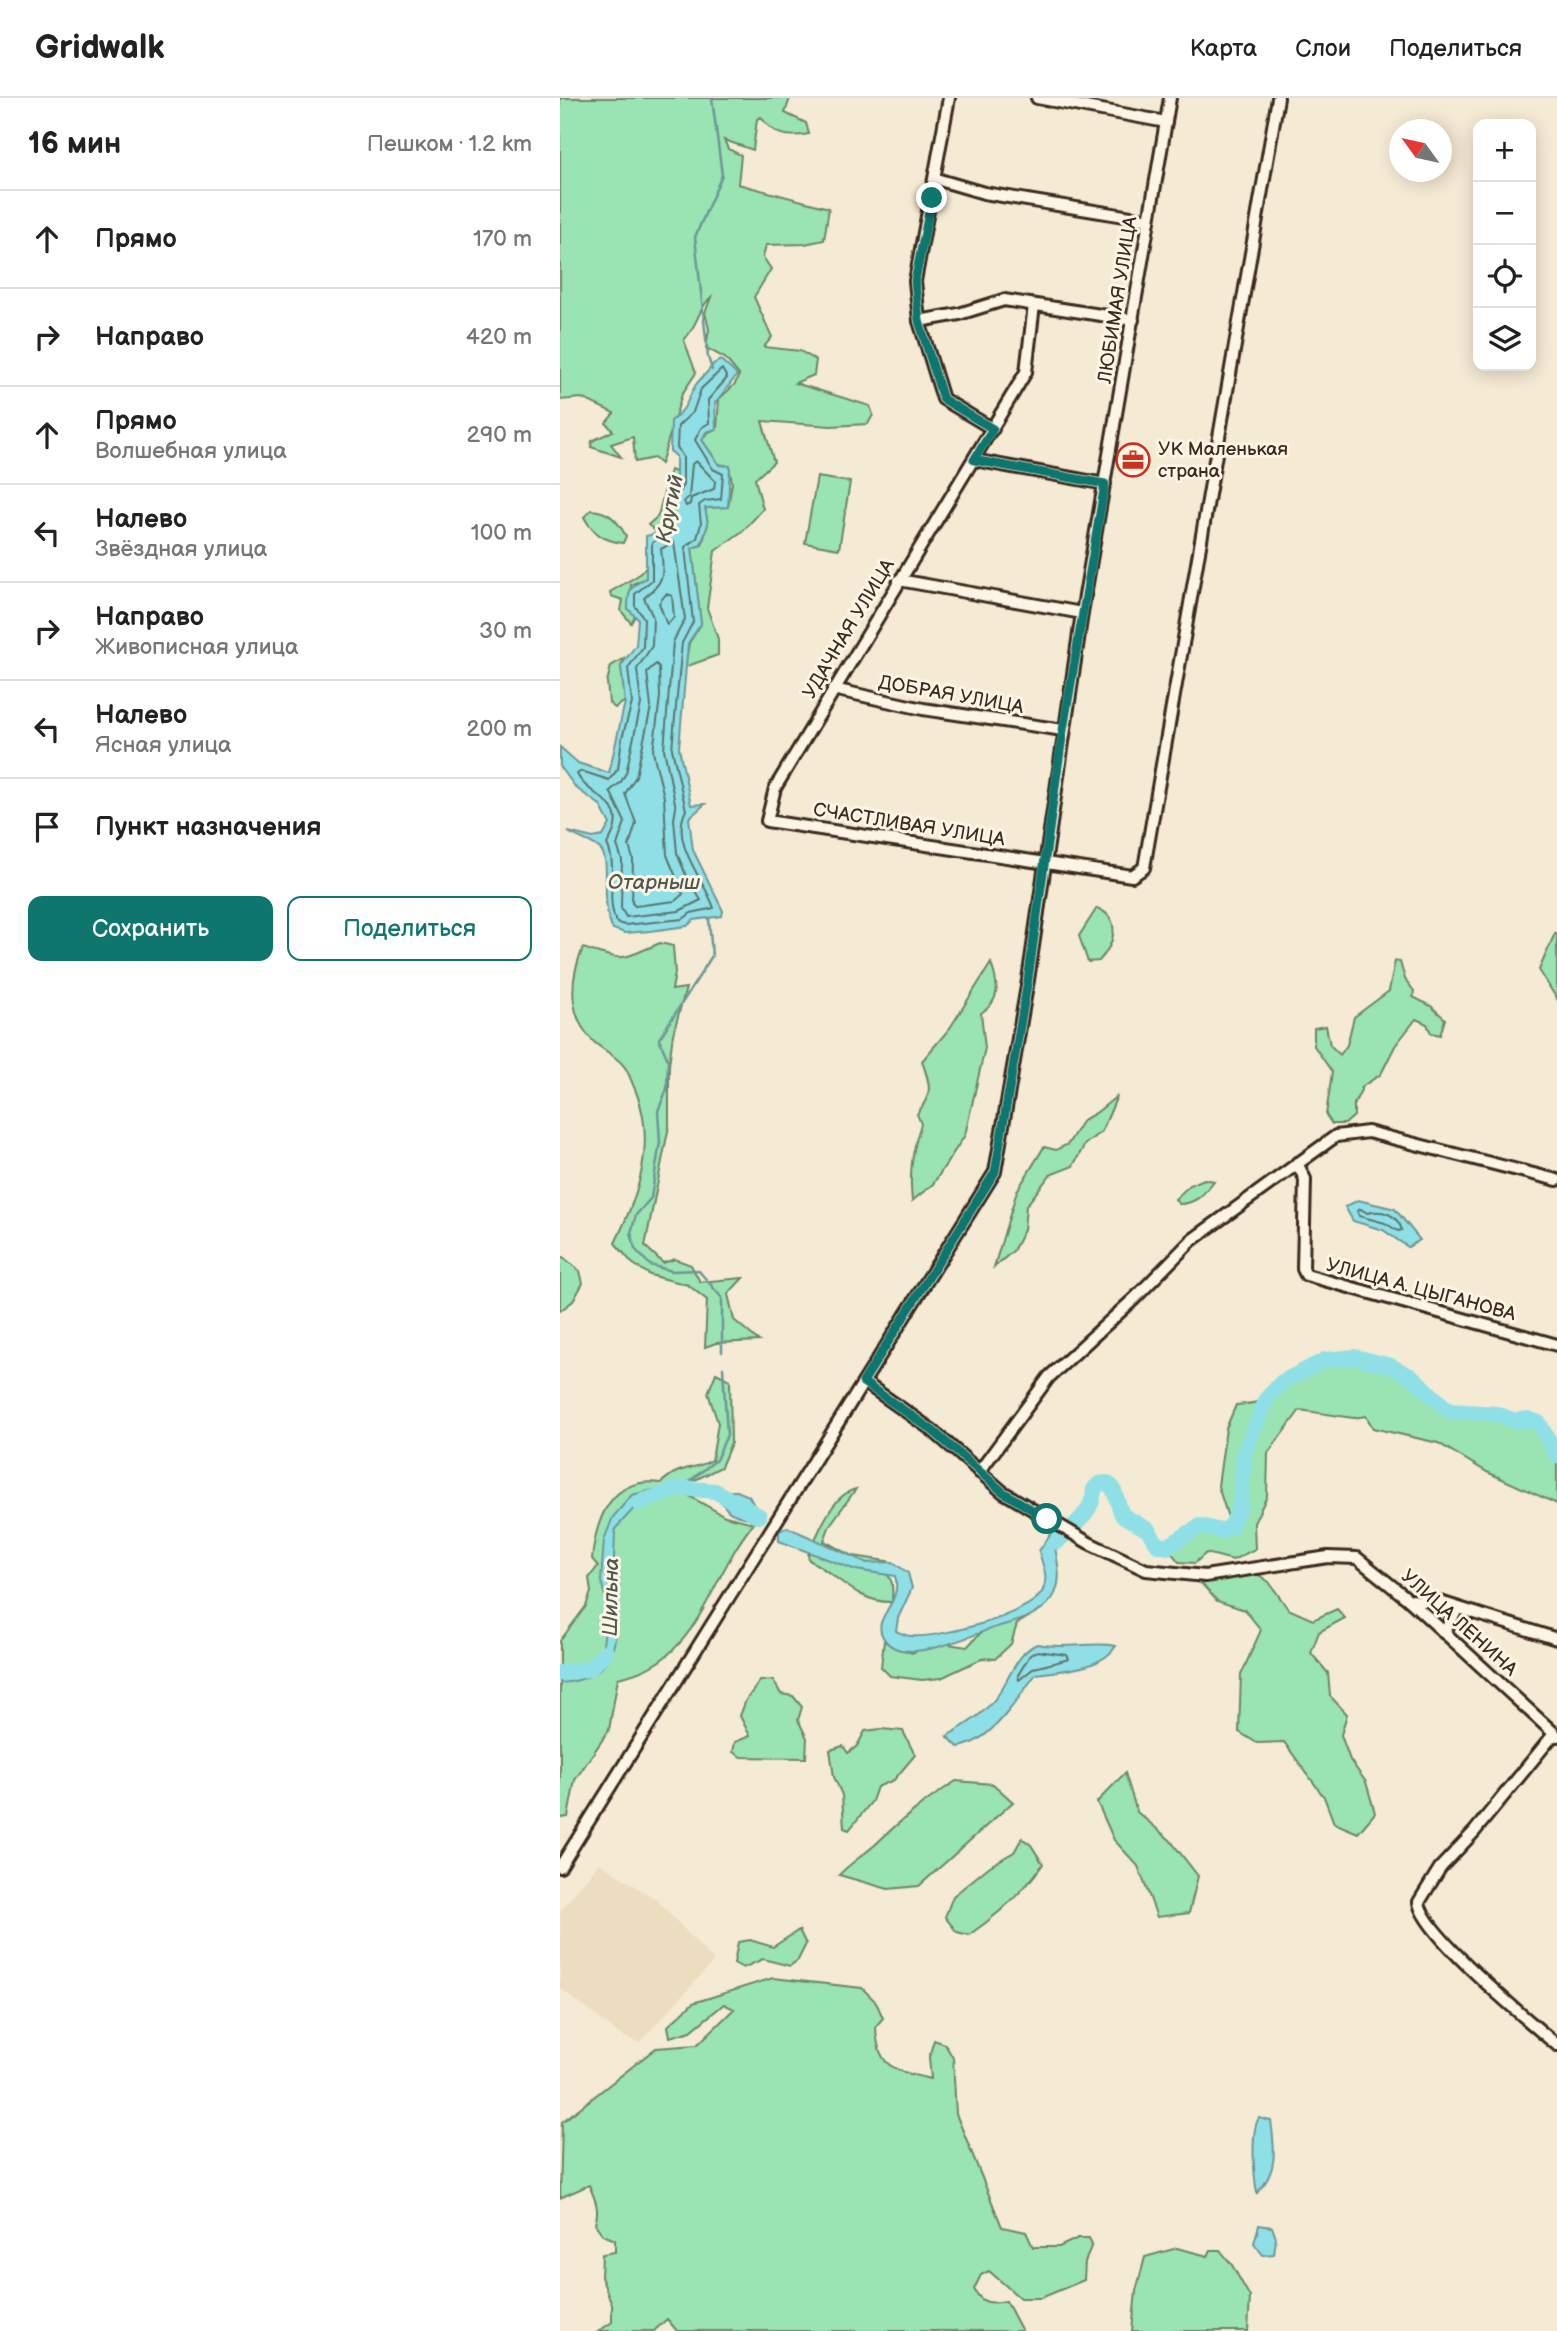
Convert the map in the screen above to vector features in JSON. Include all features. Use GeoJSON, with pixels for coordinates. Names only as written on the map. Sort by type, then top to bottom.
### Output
{"type":"FeatureCollection","features":[{"type":"Feature","properties":{"kind":"street"},"geometry":{"type":"LineString","coordinates":[[949,98],[915,281],[919,321],[943,399],[993,429]]}},
{"type":"Feature","properties":{"kind":"street"},"geometry":{"type":"LineString","coordinates":[[1037,98],[1078,102],[1166,122]]}},
{"type":"Feature","properties":{"kind":"street","name":"ЛЮБИМАЯ УЛИЦА"},"geometry":{"type":"LineString","coordinates":[[560,1867],[995,1172],[1028,980],[1082,613],[1170,98]]}},
{"type":"Feature","properties":{"kind":"street","name":"СЧАСТЛИВАЯ УЛИЦА"},"geometry":{"type":"LineString","coordinates":[[767,821],[1004,859],[1132,876],[1138,874],[1147,861],[1278,98]]}},
{"type":"Feature","properties":{"kind":"street"},"geometry":{"type":"LineString","coordinates":[[936,179],[984,193],[1149,220]]}},
{"type":"Feature","properties":{"kind":"street"},"geometry":{"type":"LineString","coordinates":[[919,321],[959,314],[1004,300],[1133,320]]}},
{"type":"Feature","properties":{"kind":"street","name":"УДАЧНАЯ УЛИЦА"},"geometry":{"type":"LineString","coordinates":[[767,821],[775,788],[1026,372],[1034,305]]}},
{"type":"Feature","properties":{"kind":"street"},"geometry":{"type":"LineString","coordinates":[[974,460],[1105,484]]}},
{"type":"Feature","properties":{"kind":"street"},"geometry":{"type":"LineString","coordinates":[[899,580],[1082,613]]}},
{"type":"Feature","properties":{"kind":"street","name":"ДОБРАЯ УЛИЦА"},"geometry":{"type":"LineString","coordinates":[[833,689],[923,709],[1063,730]]}},
{"type":"Feature","properties":{"kind":"street"},"geometry":{"type":"LineString","coordinates":[[863,1382],[932,1430],[979,1472],[1049,1377],[1135,1298],[1192,1240],[1336,1136],[1368,1132],[1557,1180]]}},
{"type":"Feature","properties":{"kind":"street","name":"УЛИЦА А. ЦЫГАНОВА"},"geometry":{"type":"LineString","coordinates":[[1297,1163],[1305,1179],[1303,1269],[1306,1275],[1557,1345]]}},
{"type":"Feature","properties":{"kind":"street","name":"УЛИЦА ЛЕНИНА"},"geometry":{"type":"LineString","coordinates":[[979,1472],[1003,1492],[1047,1519],[1089,1543],[1146,1570],[1185,1576],[1266,1568],[1328,1556],[1357,1558],[1409,1600],[1556,1735]]}},
{"type":"Feature","properties":{"kind":"street"},"geometry":{"type":"LineString","coordinates":[[1409,1600],[1425,1599],[1557,1639]]}},
{"type":"Feature","properties":{"kind":"street"},"geometry":{"type":"LineString","coordinates":[[1444,1633],[1458,1608]]}},
{"type":"Feature","properties":{"kind":"street"},"geometry":{"type":"LineString","coordinates":[[1556,1735],[1440,1868],[1419,1902],[1426,1920],[1461,1960],[1557,2045]]}},
{"type":"Feature","properties":{"kind":"shaded area"},"geometry":{"type":"Polygon","coordinates":[[[599,1863],[657,1900],[714,1961],[639,2043],[619,2034],[560,1988],[560,1911],[599,1863]]]}},
{"type":"Feature","properties":{"kind":"green space"},"geometry":{"type":"Polygon","coordinates":[[[560,98],[790,98],[785,113],[806,123],[809,134],[794,136],[776,132],[761,117],[757,119],[753,150],[724,140],[728,149],[741,155],[738,184],[829,208],[824,240],[805,244],[766,245],[763,257],[771,269],[754,297],[772,337],[764,347],[800,351],[816,360],[814,375],[795,383],[870,406],[873,415],[868,424],[831,426],[762,421],[774,462],[755,479],[763,509],[744,530],[715,551],[707,608],[718,639],[718,655],[685,667],[689,643],[701,624],[692,548],[702,545],[708,524],[705,508],[728,507],[732,483],[729,466],[719,464],[702,440],[707,433],[717,428],[719,399],[735,384],[739,375],[725,358],[706,348],[709,329],[705,313],[711,297],[684,340],[696,373],[682,394],[661,464],[654,458],[635,462],[633,437],[611,444],[621,457],[591,447],[592,441],[613,431],[606,423],[614,413],[582,398],[560,400],[560,98]]]}},
{"type":"Feature","properties":{"kind":"green space"},"geometry":{"type":"Polygon","coordinates":[[[670,470],[676,472],[676,485],[667,497],[666,526],[658,533],[648,525],[658,516],[670,470]]]}},
{"type":"Feature","properties":{"kind":"green space"},"geometry":{"type":"Polygon","coordinates":[[[817,477],[850,482],[839,549],[805,543],[817,477]]]}},
{"type":"Feature","properties":{"kind":"green space"},"geometry":{"type":"Polygon","coordinates":[[[591,510],[608,514],[616,521],[626,536],[623,543],[605,538],[591,528],[584,517],[591,510]]]}},
{"type":"Feature","properties":{"kind":"green space"},"geometry":{"type":"Polygon","coordinates":[[[648,566],[646,578],[631,585],[628,609],[635,616],[631,623],[621,611],[623,600],[611,596],[610,592],[648,566]]]}},
{"type":"Feature","properties":{"kind":"green space"},"geometry":{"type":"Polygon","coordinates":[[[624,658],[621,667],[625,701],[615,708],[609,703],[607,682],[611,666],[624,658]]]}},
{"type":"Feature","properties":{"kind":"green space"},"geometry":{"type":"Polygon","coordinates":[[[1097,908],[1105,913],[1113,925],[1112,940],[1099,961],[1088,962],[1079,936],[1097,908]]]}},
{"type":"Feature","properties":{"kind":"green space"},"geometry":{"type":"Polygon","coordinates":[[[1557,933],[1557,999],[1539,970],[1557,933]]]}},
{"type":"Feature","properties":{"kind":"green space"},"geometry":{"type":"Polygon","coordinates":[[[660,943],[673,946],[675,973],[672,990],[686,988],[673,1034],[669,1065],[669,1126],[645,1246],[663,1263],[675,1259],[691,1265],[700,1282],[743,1278],[728,1294],[734,1320],[759,1341],[716,1343],[705,1347],[707,1300],[688,1285],[650,1275],[632,1263],[615,1243],[638,1187],[645,1148],[645,1129],[635,1089],[627,1070],[594,1042],[579,1021],[573,998],[573,985],[583,948],[607,956],[622,957],[660,943]]]}},
{"type":"Feature","properties":{"kind":"green space"},"geometry":{"type":"Polygon","coordinates":[[[1395,961],[1400,962],[1405,979],[1414,991],[1413,997],[1431,1006],[1445,1019],[1440,1035],[1431,1033],[1427,1024],[1416,1019],[1395,1046],[1381,1074],[1363,1086],[1354,1104],[1354,1116],[1345,1124],[1332,1124],[1326,1115],[1332,1072],[1314,1046],[1314,1028],[1326,1026],[1330,1045],[1340,1055],[1347,1045],[1354,1017],[1389,991],[1395,961]]]}},
{"type":"Feature","properties":{"kind":"green space"},"geometry":{"type":"Polygon","coordinates":[[[991,963],[996,991],[992,1003],[981,1013],[985,1048],[965,1135],[933,1184],[912,1201],[912,1162],[921,1124],[917,1114],[926,1101],[929,1089],[922,1061],[950,1028],[991,963]]]}},
{"type":"Feature","properties":{"kind":"green space"},"geometry":{"type":"Polygon","coordinates":[[[1117,1096],[1102,1131],[1085,1144],[1073,1166],[1050,1175],[1026,1206],[1024,1230],[1013,1251],[994,1267],[1017,1191],[1044,1147],[1056,1150],[1068,1144],[1083,1120],[1117,1096]]]}},
{"type":"Feature","properties":{"kind":"green space"},"geometry":{"type":"Polygon","coordinates":[[[1204,1179],[1214,1181],[1195,1200],[1179,1204],[1175,1199],[1190,1185],[1204,1179]]]}},
{"type":"Feature","properties":{"kind":"green space"},"geometry":{"type":"Polygon","coordinates":[[[563,1257],[580,1271],[583,1283],[573,1301],[560,1311],[560,1258],[563,1257]]]}},
{"type":"Feature","properties":{"kind":"green space"},"geometry":{"type":"Polygon","coordinates":[[[1355,1357],[1391,1366],[1414,1378],[1449,1411],[1497,1414],[1515,1421],[1528,1419],[1539,1423],[1557,1456],[1557,1504],[1487,1472],[1438,1443],[1373,1428],[1366,1416],[1353,1418],[1300,1410],[1268,1453],[1267,1496],[1254,1523],[1255,1549],[1233,1560],[1206,1553],[1195,1563],[1179,1562],[1167,1547],[1200,1526],[1221,1531],[1231,1527],[1218,1486],[1226,1428],[1236,1405],[1263,1399],[1291,1376],[1309,1368],[1355,1357]]]}},
{"type":"Feature","properties":{"kind":"green space"},"geometry":{"type":"Polygon","coordinates":[[[716,1373],[730,1380],[731,1443],[721,1467],[677,1489],[725,1516],[754,1523],[738,1545],[700,1616],[685,1637],[668,1655],[646,1669],[618,1678],[609,1730],[575,1780],[568,1817],[560,1818],[560,1641],[586,1606],[591,1592],[589,1578],[598,1566],[592,1559],[598,1528],[610,1503],[630,1486],[661,1483],[681,1470],[712,1460],[718,1423],[708,1393],[716,1373]]]}},
{"type":"Feature","properties":{"kind":"green space"},"geometry":{"type":"Polygon","coordinates":[[[856,1489],[830,1525],[824,1541],[853,1556],[887,1561],[878,1567],[887,1574],[891,1582],[892,1602],[868,1598],[858,1593],[809,1560],[808,1555],[821,1526],[833,1507],[847,1492],[856,1489]]]}},
{"type":"Feature","properties":{"kind":"green space"},"geometry":{"type":"Polygon","coordinates":[[[1256,1573],[1269,1582],[1288,1609],[1313,1620],[1337,1609],[1345,1618],[1319,1632],[1311,1653],[1328,1673],[1330,1696],[1347,1714],[1341,1735],[1350,1760],[1366,1782],[1375,1813],[1358,1833],[1334,1823],[1324,1797],[1284,1742],[1257,1743],[1239,1732],[1241,1675],[1261,1630],[1245,1610],[1217,1601],[1200,1582],[1256,1573]]]}},
{"type":"Feature","properties":{"kind":"green space"},"geometry":{"type":"Polygon","coordinates":[[[1036,1606],[1030,1616],[1017,1624],[1011,1644],[995,1659],[983,1658],[941,1678],[922,1680],[890,1676],[881,1667],[884,1641],[912,1653],[935,1642],[967,1647],[988,1625],[1036,1606]]]}},
{"type":"Feature","properties":{"kind":"green space"},"geometry":{"type":"Polygon","coordinates":[[[773,1680],[781,1694],[793,1696],[802,1707],[798,1720],[807,1738],[806,1758],[741,1757],[733,1752],[735,1742],[750,1736],[740,1716],[746,1700],[760,1681],[773,1680]]]}},
{"type":"Feature","properties":{"kind":"green space"},"geometry":{"type":"Polygon","coordinates":[[[865,1731],[903,1731],[915,1755],[894,1780],[877,1787],[872,1801],[849,1830],[844,1828],[842,1795],[834,1777],[830,1750],[843,1746],[848,1753],[857,1746],[865,1731]]]}},
{"type":"Feature","properties":{"kind":"green space"},"geometry":{"type":"Polygon","coordinates":[[[1125,1773],[1137,1812],[1170,1840],[1198,1876],[1189,1913],[1157,1917],[1138,1866],[1114,1840],[1097,1802],[1125,1773]]]}},
{"type":"Feature","properties":{"kind":"green space"},"geometry":{"type":"Polygon","coordinates":[[[956,1781],[993,1784],[1013,1802],[919,1886],[888,1889],[839,1875],[905,1817],[956,1781]]]}},
{"type":"Feature","properties":{"kind":"green space"},"geometry":{"type":"Polygon","coordinates":[[[1022,1838],[1031,1845],[1043,1864],[1018,1894],[990,1920],[969,1935],[957,1932],[945,1917],[953,1896],[990,1866],[1014,1852],[1022,1838]]]}},
{"type":"Feature","properties":{"kind":"green space"},"geometry":{"type":"Polygon","coordinates":[[[799,1930],[806,1944],[798,1960],[790,1966],[763,1959],[743,1968],[734,1963],[738,1942],[750,1940],[773,1947],[799,1930]]]}},
{"type":"Feature","properties":{"kind":"green space"},"geometry":{"type":"Polygon","coordinates":[[[773,1978],[862,1988],[876,2002],[883,2018],[876,2026],[880,2051],[884,2059],[898,2070],[931,2079],[929,2057],[934,2040],[945,2044],[953,2058],[956,2114],[1002,2227],[1026,2232],[1033,2247],[1059,2247],[1078,2238],[1089,2238],[1092,2244],[1085,2262],[1084,2280],[1041,2298],[1020,2298],[989,2271],[981,2275],[974,2289],[977,2294],[987,2302],[1006,2301],[1022,2331],[677,2331],[667,2319],[654,2331],[599,2331],[612,2322],[612,2304],[601,2277],[602,2254],[615,2252],[615,2240],[603,2235],[595,2224],[597,2209],[589,2185],[560,2198],[562,2122],[656,2048],[697,2045],[734,2009],[724,2004],[691,2031],[670,2037],[668,2026],[693,2003],[773,1978]]]}},
{"type":"Feature","properties":{"kind":"green space"},"geometry":{"type":"Polygon","coordinates":[[[1177,2248],[1208,2256],[1211,2250],[1220,2250],[1250,2297],[1248,2331],[1132,2331],[1136,2291],[1145,2257],[1177,2248]]]}},
{"type":"Feature","properties":{"kind":"water","name":"Отарныш"},"geometry":{"type":"Polygon","coordinates":[[[721,360],[737,375],[715,403],[716,429],[706,432],[702,440],[719,465],[730,466],[728,507],[705,508],[708,524],[701,545],[692,548],[701,624],[688,643],[679,748],[691,805],[705,804],[689,818],[693,850],[723,911],[722,916],[694,920],[687,926],[625,933],[613,929],[609,919],[606,864],[601,850],[568,832],[593,838],[603,836],[610,824],[600,805],[576,788],[560,766],[560,747],[578,763],[609,773],[625,702],[621,666],[636,645],[638,619],[628,609],[629,594],[636,584],[646,578],[646,536],[658,533],[666,526],[667,497],[676,485],[676,456],[670,451],[671,421],[683,409],[698,381],[713,364],[721,360]]]}},
{"type":"Feature","properties":{"kind":"water"},"geometry":{"type":"Polygon","coordinates":[[[1358,1200],[1395,1209],[1420,1240],[1408,1247],[1383,1230],[1353,1221],[1345,1207],[1358,1200]]]}},
{"type":"Feature","properties":{"kind":"water"},"geometry":{"type":"Polygon","coordinates":[[[654,1490],[659,1498],[637,1505],[615,1529],[616,1632],[607,1661],[597,1672],[582,1679],[560,1683],[560,1670],[585,1673],[602,1658],[607,1604],[601,1581],[604,1540],[613,1517],[632,1495],[654,1490]]]}},
{"type":"Feature","properties":{"kind":"water"},"geometry":{"type":"Polygon","coordinates":[[[715,1491],[737,1491],[749,1496],[756,1509],[749,1518],[735,1515],[725,1507],[715,1491]]]}},
{"type":"Feature","properties":{"kind":"water"},"geometry":{"type":"Polygon","coordinates":[[[787,1527],[867,1563],[893,1562],[908,1573],[912,1588],[898,1618],[896,1631],[905,1635],[941,1634],[981,1624],[1034,1601],[1042,1592],[1045,1581],[1039,1551],[1053,1531],[1064,1537],[1055,1547],[1058,1586],[1047,1605],[1034,1614],[936,1648],[903,1650],[891,1646],[880,1628],[895,1594],[895,1576],[856,1570],[779,1541],[779,1531],[787,1527]]]}},
{"type":"Feature","properties":{"kind":"water"},"geometry":{"type":"Polygon","coordinates":[[[1037,1644],[1116,1646],[1101,1660],[1091,1664],[1036,1674],[992,1729],[970,1744],[958,1747],[947,1736],[987,1708],[998,1695],[1019,1659],[1037,1644]]]}},
{"type":"Feature","properties":{"kind":"water"},"geometry":{"type":"Polygon","coordinates":[[[1259,2118],[1271,2121],[1274,2151],[1269,2177],[1257,2193],[1254,2133],[1259,2118]]]}},
{"type":"Feature","properties":{"kind":"water"},"geometry":{"type":"Polygon","coordinates":[[[1259,2225],[1272,2227],[1276,2238],[1274,2254],[1263,2255],[1254,2243],[1259,2225]]]}},
{"type":"Feature","properties":{"kind":"waterway","name":"Крутий"},"geometry":{"type":"LineString","coordinates":[[712,98],[722,175],[695,237],[708,357],[712,370]]}},
{"type":"Feature","properties":{"kind":"waterway"},"geometry":{"type":"LineString","coordinates":[[709,919],[712,956],[659,1039],[668,1060],[667,1089],[658,1111],[660,1142],[651,1198],[636,1215],[631,1233],[635,1249],[650,1265],[672,1271],[698,1270],[722,1298],[722,1352]]}},
{"type":"Feature","properties":{"kind":"waterway","name":"Шильна"},"geometry":{"type":"LineString","coordinates":[[1057,1542],[1086,1512],[1094,1489],[1099,1484],[1107,1483],[1113,1488],[1122,1515],[1148,1530],[1158,1545],[1167,1547],[1200,1526],[1221,1531],[1231,1527],[1240,1506],[1244,1453],[1267,1398],[1282,1382],[1325,1360],[1355,1357],[1391,1366],[1414,1378],[1449,1411],[1497,1414],[1515,1421],[1528,1419],[1539,1423],[1557,1456]]}},
{"type":"Feature","properties":{"kind":"waterway"},"geometry":{"type":"LineString","coordinates":[[681,1488],[716,1460],[727,1435],[723,1368]]}},
{"type":"Feature","properties":{"kind":"waterway","name":"Шильна"},"geometry":{"type":"LineString","coordinates":[[638,1503],[681,1488],[715,1491],[759,1516]]}},
{"type":"Feature","properties":{"kind":"waterway","name":"Шильна"},"geometry":{"type":"LineString","coordinates":[[560,1673],[589,1669],[606,1652]]}},
{"type":"Feature","properties":{"kind":"place","name":"УК Маленькая страна"},"geometry":{"type":"Point","coordinates":[1133,460]}},
{"type":"Feature","properties":{"kind":"route"},"geometry":{"type":"LineString","coordinates":[[932,198],[915,281],[919,321],[943,399],[993,429],[974,460],[1105,484],[1063,730],[1028,980],[995,1172],[863,1382],[932,1430],[1003,1492],[1047,1519]]}}]}
